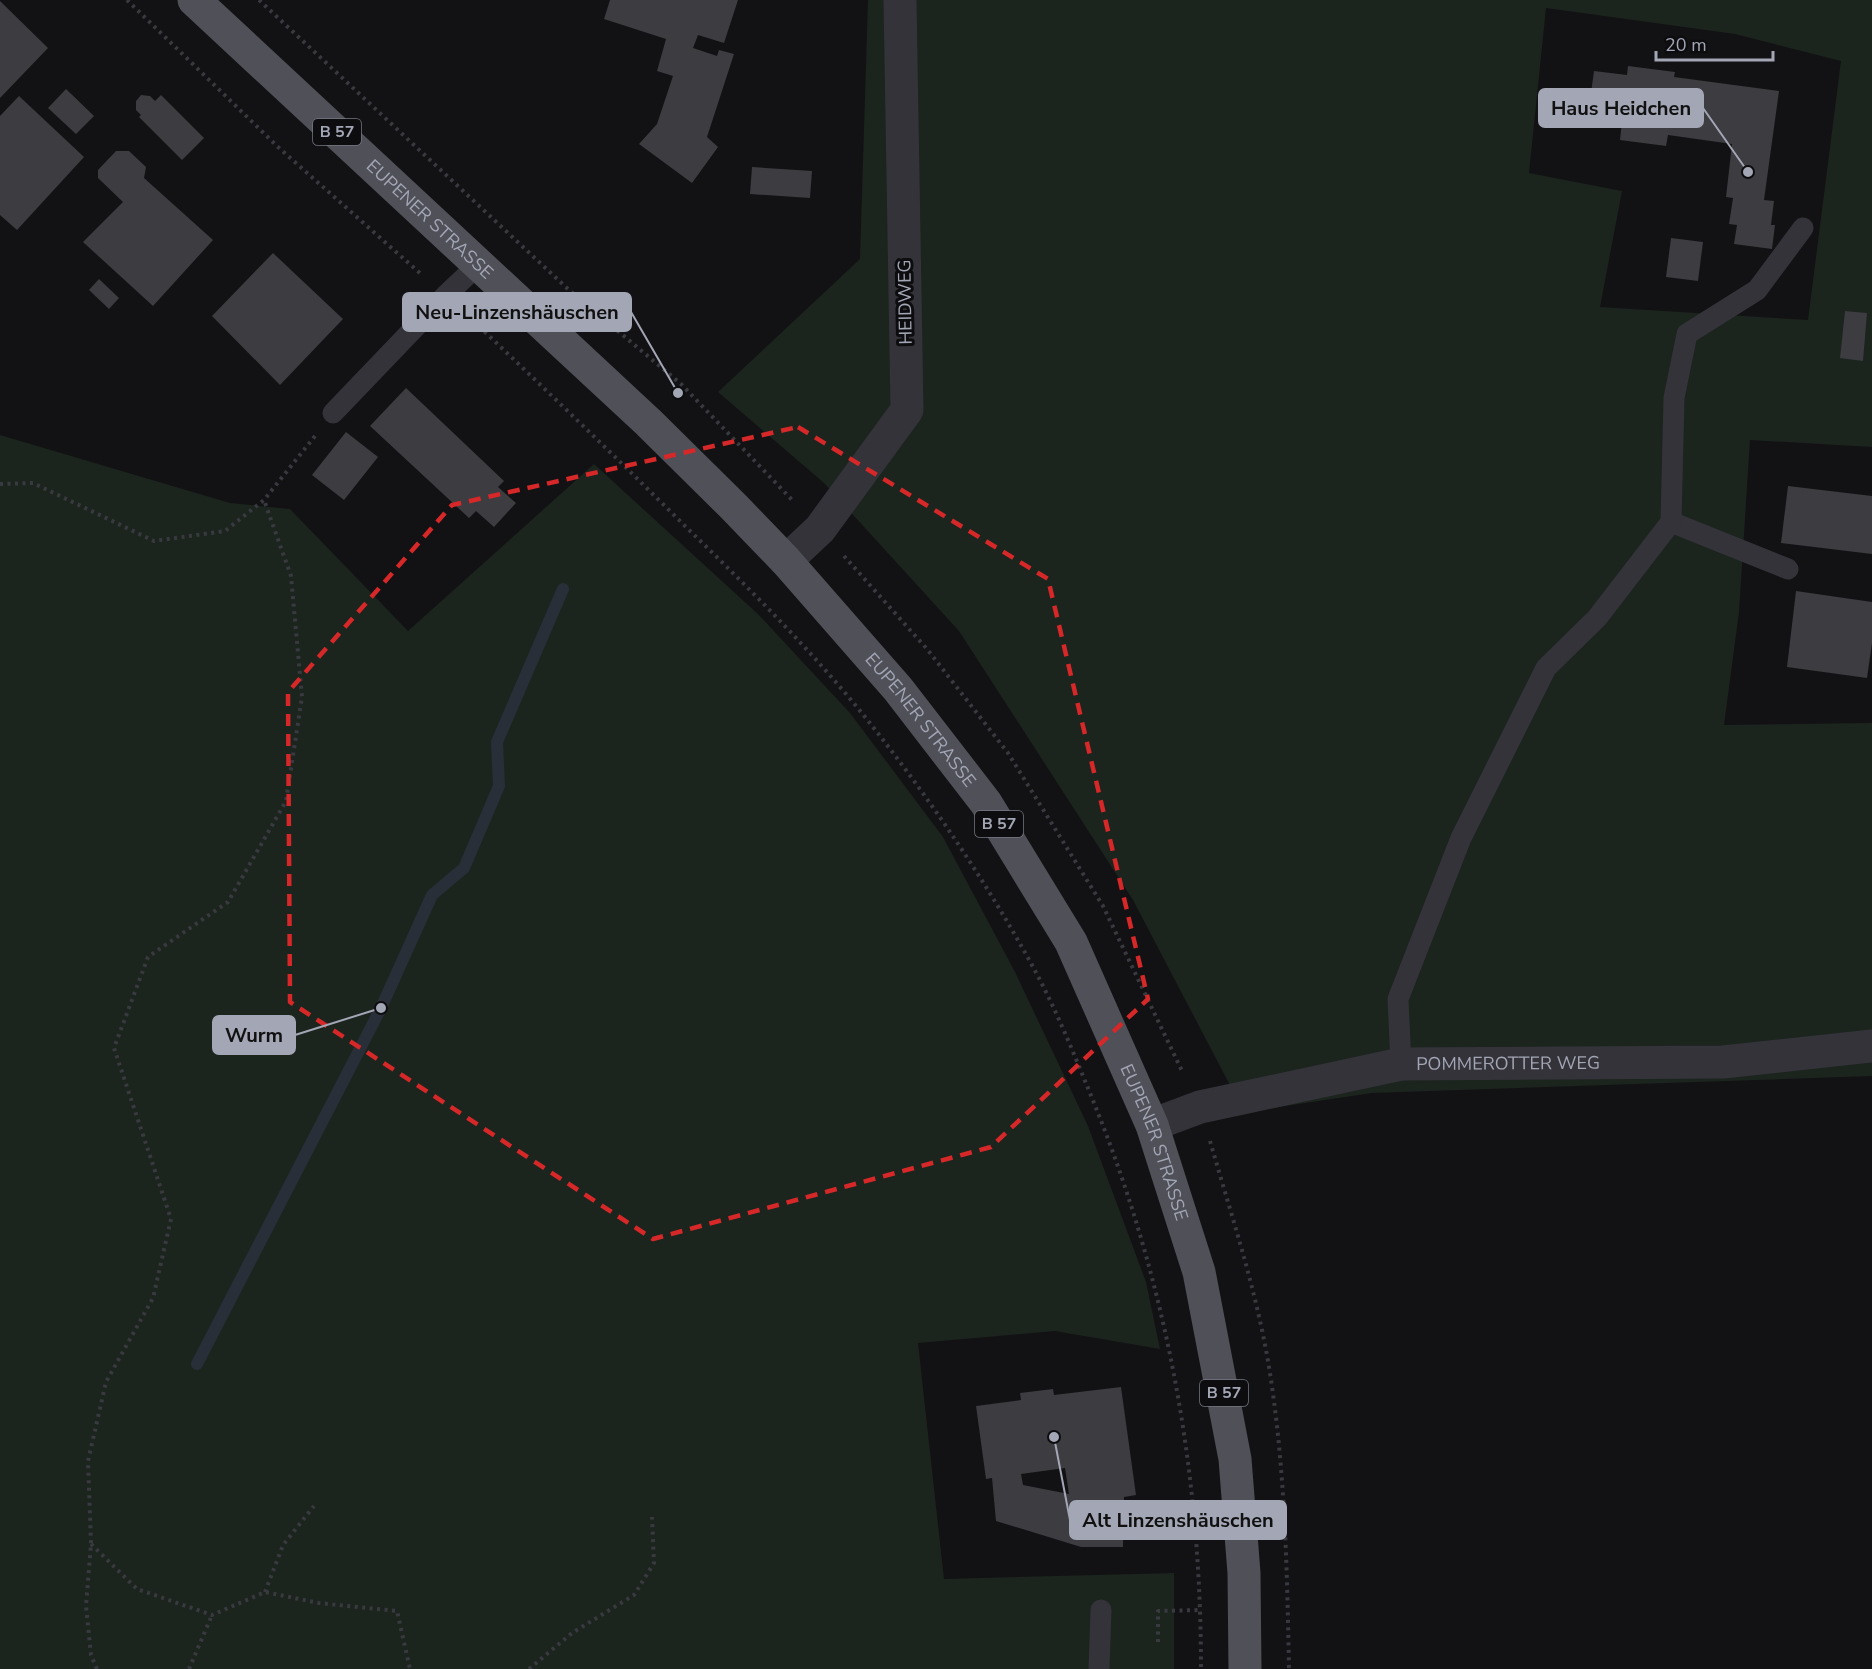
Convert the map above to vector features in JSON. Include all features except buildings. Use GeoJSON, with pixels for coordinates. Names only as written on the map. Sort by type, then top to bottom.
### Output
{"type":"FeatureCollection","features":[{"type":"Feature","properties":{"kind":"main road","name":"EUPENER STRASSE"},"geometry":{"type":"LineString","coordinates":[[194,0],[648,422],[786,561],[898,689],[986,803],[1071,942],[1152,1125],[1198,1272],[1223,1388],[1234,1459],[1244,1573],[1245,1669]]}},
{"type":"Feature","properties":{"kind":"street","name":"HEIDWEG"},"geometry":{"type":"LineString","coordinates":[[786,561],[820,529],[907,410],[900,0]]}},
{"type":"Feature","properties":{"kind":"street","name":"POMMEROTTER WEG"},"geometry":{"type":"LineString","coordinates":[[1152,1125],[1200,1107],[1401,1064],[1723,1062],[1872,1046]]}},
{"type":"Feature","properties":{"kind":"lane"},"geometry":{"type":"LineString","coordinates":[[1401,1064],[1398,999],[1467,827],[1546,668],[1596,618],[1671,522],[1674,399],[1687,334],[1757,290],[1803,228]]}},
{"type":"Feature","properties":{"kind":"lane"},"geometry":{"type":"LineString","coordinates":[[333,414],[446,296],[480,264]]}},
{"type":"Feature","properties":{"kind":"lane"},"geometry":{"type":"LineString","coordinates":[[1671,522],[1788,569]]}},
{"type":"Feature","properties":{"kind":"lane"},"geometry":{"type":"LineString","coordinates":[[1099,1669],[1101,1611]]}},
{"type":"Feature","properties":{"kind":"path"},"geometry":{"type":"LineString","coordinates":[[127,0],[278,147],[446,296],[585,427],[758,597],[871,724],[940,817],[1034,968],[1072,1048],[1131,1200],[1153,1273],[1190,1465],[1201,1611],[1201,1669]]}},
{"type":"Feature","properties":{"kind":"path"},"geometry":{"type":"LineString","coordinates":[[259,0],[509,234]]}},
{"type":"Feature","properties":{"kind":"path"},"geometry":{"type":"LineString","coordinates":[[0,484],[33,483],[154,541],[225,531],[264,500],[333,414]]}},
{"type":"Feature","properties":{"kind":"path"},"geometry":{"type":"LineString","coordinates":[[97,1669],[92,1655],[86,1606],[91,1544],[88,1461],[106,1382],[153,1298],[171,1219],[114,1048],[148,957],[228,902],[286,801],[302,697],[291,576],[264,500]]}},
{"type":"Feature","properties":{"kind":"path"},"geometry":{"type":"LineString","coordinates":[[265,1592],[283,1545],[314,1506]]}},
{"type":"Feature","properties":{"kind":"path"},"geometry":{"type":"LineString","coordinates":[[530,1669],[572,1633],[634,1596],[654,1563],[652,1517]]}},
{"type":"Feature","properties":{"kind":"path"},"geometry":{"type":"LineString","coordinates":[[91,1544],[137,1589],[212,1615],[265,1592],[319,1603],[397,1611],[410,1669]]}},
{"type":"Feature","properties":{"kind":"path"},"geometry":{"type":"LineString","coordinates":[[1158,1642],[1158,1611],[1201,1611]]}},
{"type":"Feature","properties":{"kind":"path"},"geometry":{"type":"LineString","coordinates":[[189,1669],[212,1615]]}},
{"type":"Feature","properties":{"kind":"highlighted area"},"geometry":{"type":"Polygon","coordinates":[[[798,427],[1048,579],[1148,999],[991,1147],[653,1239],[290,1002],[288,692],[452,505],[798,427]]]}},
{"type":"Feature","properties":{"kind":"shaded area"},"geometry":{"type":"Polygon","coordinates":[[[868,0],[1872,0],[1872,447],[1750,440],[1739,612],[1724,725],[1872,723],[1872,1076],[1372,1093],[1244,1112],[1133,900],[959,631],[824,483],[718,392],[860,259],[868,0]],[[1546,8],[1529,173],[1622,191],[1600,307],[1808,320],[1841,61],[1735,34],[1546,8]]]}},
{"type":"Feature","properties":{"kind":"shaded area"},"geometry":{"type":"Polygon","coordinates":[[[0,435],[230,503],[290,509],[408,631],[594,464],[759,615],[850,713],[943,837],[1015,972],[1088,1126],[1146,1282],[1160,1349],[1055,1331],[918,1343],[944,1579],[1174,1573],[1174,1669],[0,1669],[0,435]]]}},
{"type":"Feature","properties":{"kind":"waterway"},"geometry":{"type":"LineString","coordinates":[[197,1364],[381,1008],[432,895],[464,868],[499,786],[497,742],[563,589]]}},
{"type":"Feature","properties":{"kind":"place","name":"Haus Heidchen"},"geometry":{"type":"Point","coordinates":[1748,172]}},
{"type":"Feature","properties":{"kind":"place","name":"Neu-Linzenshäuschen"},"geometry":{"type":"Point","coordinates":[678,393]}},
{"type":"Feature","properties":{"kind":"place","name":"Wurm"},"geometry":{"type":"Point","coordinates":[381,1008]}},
{"type":"Feature","properties":{"kind":"place","name":"Alt Linzenshäuschen"},"geometry":{"type":"Point","coordinates":[1054,1437]}}]}
